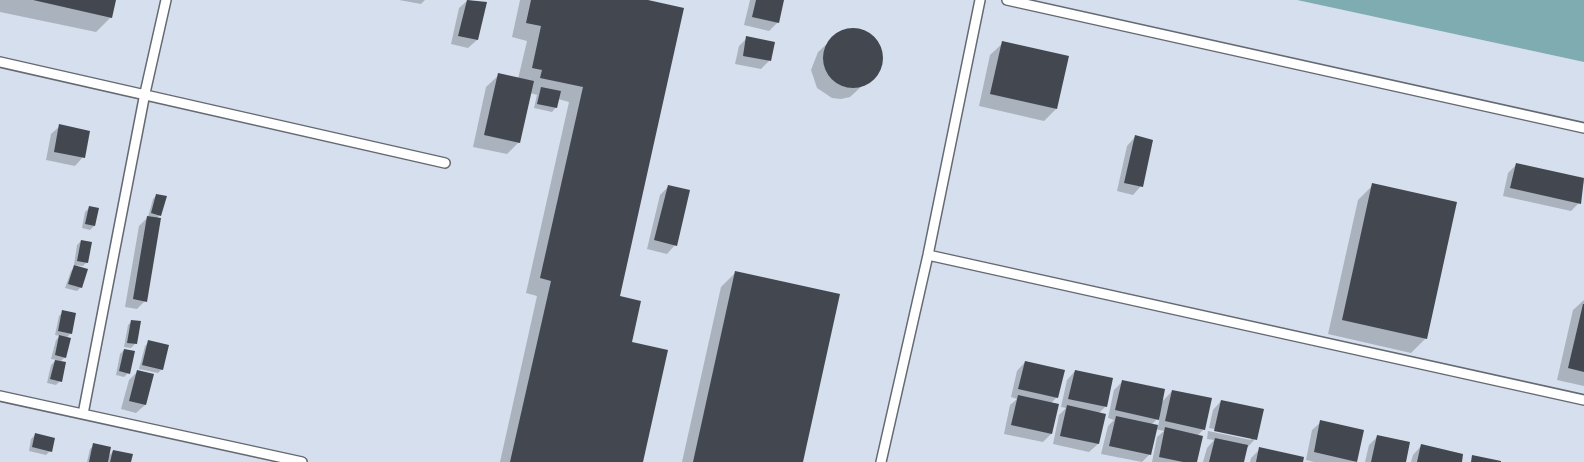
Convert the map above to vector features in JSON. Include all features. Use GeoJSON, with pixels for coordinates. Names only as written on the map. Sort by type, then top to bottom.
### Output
{"type":"FeatureCollection","features":[{"type":"Feature","properties":{"kind":"lane"},"geometry":{"type":"LineString","coordinates":[[83,414],[145,93],[166,0]]}},
{"type":"Feature","properties":{"kind":"lane"},"geometry":{"type":"LineString","coordinates":[[881,462],[928,255],[980,0]]}},
{"type":"Feature","properties":{"kind":"lane"},"geometry":{"type":"LineString","coordinates":[[1007,0],[1584,128]]}},
{"type":"Feature","properties":{"kind":"lane"},"geometry":{"type":"LineString","coordinates":[[0,62],[145,93],[445,163]]}},
{"type":"Feature","properties":{"kind":"lane"},"geometry":{"type":"LineString","coordinates":[[928,255],[1584,400]]}},
{"type":"Feature","properties":{"kind":"lane"},"geometry":{"type":"LineString","coordinates":[[0,396],[302,462]]}},
{"type":"Feature","properties":{"kind":"shaded area"},"geometry":{"type":"Polygon","coordinates":[[[0,0],[1297,0],[1584,62],[1584,462],[0,462],[0,0]]]}},
{"type":"Feature","properties":{"kind":"water"},"geometry":{"type":"Polygon","coordinates":[[[1297,0],[1584,0],[1584,62],[1297,0]]]}},
{"type":"Feature","properties":{"kind":"building"},"geometry":{"type":"Polygon","coordinates":[[[33,0],[116,0],[112,18],[33,0]]]}},
{"type":"Feature","properties":{"kind":"building"},"geometry":{"type":"Polygon","coordinates":[[[467,0],[487,2],[478,40],[458,36],[467,0]]]}},
{"type":"Feature","properties":{"kind":"building"},"geometry":{"type":"Polygon","coordinates":[[[531,0],[648,0],[684,8],[620,296],[641,301],[632,342],[668,350],[643,462],[510,462],[551,281],[540,278],[583,87],[540,78],[542,70],[532,68],[541,26],[526,23],[531,0]]]}},
{"type":"Feature","properties":{"kind":"building"},"geometry":{"type":"Polygon","coordinates":[[[756,0],[784,0],[779,23],[752,17],[756,0]]]}},
{"type":"Feature","properties":{"kind":"building"},"geometry":{"type":"Polygon","coordinates":[[[853,28],[874,37],[883,58],[874,79],[853,88],[832,79],[823,58],[832,37],[853,28]]]}},
{"type":"Feature","properties":{"kind":"building"},"geometry":{"type":"Polygon","coordinates":[[[746,36],[775,42],[771,61],[743,56],[746,36]]]}},
{"type":"Feature","properties":{"kind":"building"},"geometry":{"type":"Polygon","coordinates":[[[1002,41],[1069,56],[1057,109],[990,94],[1002,41]]]}},
{"type":"Feature","properties":{"kind":"building"},"geometry":{"type":"Polygon","coordinates":[[[498,73],[534,81],[520,143],[484,135],[498,73]]]}},
{"type":"Feature","properties":{"kind":"building"},"geometry":{"type":"Polygon","coordinates":[[[541,87],[561,91],[557,108],[537,104],[541,87]]]}},
{"type":"Feature","properties":{"kind":"building"},"geometry":{"type":"Polygon","coordinates":[[[59,124],[90,131],[85,158],[54,152],[59,124]]]}},
{"type":"Feature","properties":{"kind":"building"},"geometry":{"type":"Polygon","coordinates":[[[1135,135],[1153,140],[1143,187],[1124,183],[1135,135]]]}},
{"type":"Feature","properties":{"kind":"building"},"geometry":{"type":"Polygon","coordinates":[[[1516,163],[1584,178],[1581,204],[1510,188],[1516,163]]]}},
{"type":"Feature","properties":{"kind":"building"},"geometry":{"type":"Polygon","coordinates":[[[1372,183],[1457,202],[1427,339],[1342,320],[1372,183]]]}},
{"type":"Feature","properties":{"kind":"building"},"geometry":{"type":"Polygon","coordinates":[[[668,185],[690,190],[677,246],[654,240],[668,185]]]}},
{"type":"Feature","properties":{"kind":"building"},"geometry":{"type":"Polygon","coordinates":[[[156,194],[167,196],[161,216],[151,213],[156,194]]]}},
{"type":"Feature","properties":{"kind":"building"},"geometry":{"type":"Polygon","coordinates":[[[89,206],[99,208],[95,226],[85,224],[89,206]]]}},
{"type":"Feature","properties":{"kind":"building"},"geometry":{"type":"Polygon","coordinates":[[[147,216],[161,218],[147,302],[133,299],[147,216]]]}},
{"type":"Feature","properties":{"kind":"building"},"geometry":{"type":"Polygon","coordinates":[[[81,240],[92,242],[88,263],[77,261],[81,240]]]}},
{"type":"Feature","properties":{"kind":"building"},"geometry":{"type":"Polygon","coordinates":[[[74,265],[88,269],[82,288],[68,284],[74,265]]]}},
{"type":"Feature","properties":{"kind":"building"},"geometry":{"type":"Polygon","coordinates":[[[735,271],[840,294],[803,462],[693,462],[735,271]]]}},
{"type":"Feature","properties":{"kind":"building"},"geometry":{"type":"Polygon","coordinates":[[[1584,304],[1584,372],[1568,368],[1584,304]]]}},
{"type":"Feature","properties":{"kind":"building"},"geometry":{"type":"Polygon","coordinates":[[[62,310],[76,313],[72,334],[58,331],[62,310]]]}},
{"type":"Feature","properties":{"kind":"building"},"geometry":{"type":"Polygon","coordinates":[[[131,320],[141,321],[137,344],[127,343],[131,320]]]}},
{"type":"Feature","properties":{"kind":"building"},"geometry":{"type":"Polygon","coordinates":[[[59,335],[71,338],[66,358],[55,355],[59,335]]]}},
{"type":"Feature","properties":{"kind":"building"},"geometry":{"type":"Polygon","coordinates":[[[148,340],[169,345],[163,370],[142,365],[148,340]]]}},
{"type":"Feature","properties":{"kind":"building"},"geometry":{"type":"Polygon","coordinates":[[[124,349],[135,351],[130,374],[119,371],[124,349]]]}},
{"type":"Feature","properties":{"kind":"building"},"geometry":{"type":"Polygon","coordinates":[[[55,360],[66,362],[62,382],[50,379],[55,360]]]}},
{"type":"Feature","properties":{"kind":"building"},"geometry":{"type":"Polygon","coordinates":[[[1025,361],[1065,370],[1058,398],[1018,389],[1025,361]]]}},
{"type":"Feature","properties":{"kind":"building"},"geometry":{"type":"Polygon","coordinates":[[[137,370],[154,374],[146,405],[129,401],[137,370]]]}},
{"type":"Feature","properties":{"kind":"building"},"geometry":{"type":"Polygon","coordinates":[[[1075,370],[1113,378],[1107,407],[1068,399],[1075,370]]]}},
{"type":"Feature","properties":{"kind":"building"},"geometry":{"type":"Polygon","coordinates":[[[1122,380],[1165,389],[1159,420],[1115,410],[1122,380]]]}},
{"type":"Feature","properties":{"kind":"building"},"geometry":{"type":"Polygon","coordinates":[[[1172,390],[1212,398],[1205,430],[1165,421],[1172,390]]]}},
{"type":"Feature","properties":{"kind":"building"},"geometry":{"type":"Polygon","coordinates":[[[1018,395],[1059,404],[1052,434],[1011,425],[1018,395]]]}},
{"type":"Feature","properties":{"kind":"building"},"geometry":{"type":"Polygon","coordinates":[[[1221,400],[1264,409],[1257,440],[1214,431],[1221,400]]]}},
{"type":"Feature","properties":{"kind":"building"},"geometry":{"type":"Polygon","coordinates":[[[1067,405],[1106,414],[1099,444],[1060,436],[1067,405]]]}},
{"type":"Feature","properties":{"kind":"building"},"geometry":{"type":"Polygon","coordinates":[[[1116,416],[1158,425],[1151,455],[1109,446],[1116,416]]]}},
{"type":"Feature","properties":{"kind":"building"},"geometry":{"type":"Polygon","coordinates":[[[1320,420],[1364,430],[1357,462],[1314,452],[1320,420]]]}},
{"type":"Feature","properties":{"kind":"building"},"geometry":{"type":"Polygon","coordinates":[[[1165,427],[1203,436],[1197,462],[1183,462],[1159,457],[1165,427]]]}},
{"type":"Feature","properties":{"kind":"building"},"geometry":{"type":"Polygon","coordinates":[[[35,433],[55,438],[52,452],[32,447],[35,433]]]}},
{"type":"Feature","properties":{"kind":"building"},"geometry":{"type":"Polygon","coordinates":[[[1377,435],[1410,442],[1406,462],[1371,462],[1377,435]]]}},
{"type":"Feature","properties":{"kind":"building"},"geometry":{"type":"Polygon","coordinates":[[[1215,438],[1248,445],[1244,462],[1209,462],[1215,438]]]}},
{"type":"Feature","properties":{"kind":"building"},"geometry":{"type":"Polygon","coordinates":[[[93,443],[111,447],[108,462],[89,462],[93,443]]]}},
{"type":"Feature","properties":{"kind":"building"},"geometry":{"type":"Polygon","coordinates":[[[1421,444],[1463,454],[1462,462],[1417,462],[1421,444]]]}},
{"type":"Feature","properties":{"kind":"building"},"geometry":{"type":"Polygon","coordinates":[[[1259,447],[1304,457],[1303,462],[1256,462],[1259,447]]]}},
{"type":"Feature","properties":{"kind":"building"},"geometry":{"type":"Polygon","coordinates":[[[113,450],[133,454],[131,462],[110,462],[113,450]]]}},
{"type":"Feature","properties":{"kind":"building"},"geometry":{"type":"Polygon","coordinates":[[[1472,455],[1501,461],[1501,462],[1471,462],[1472,455]]]}}]}
